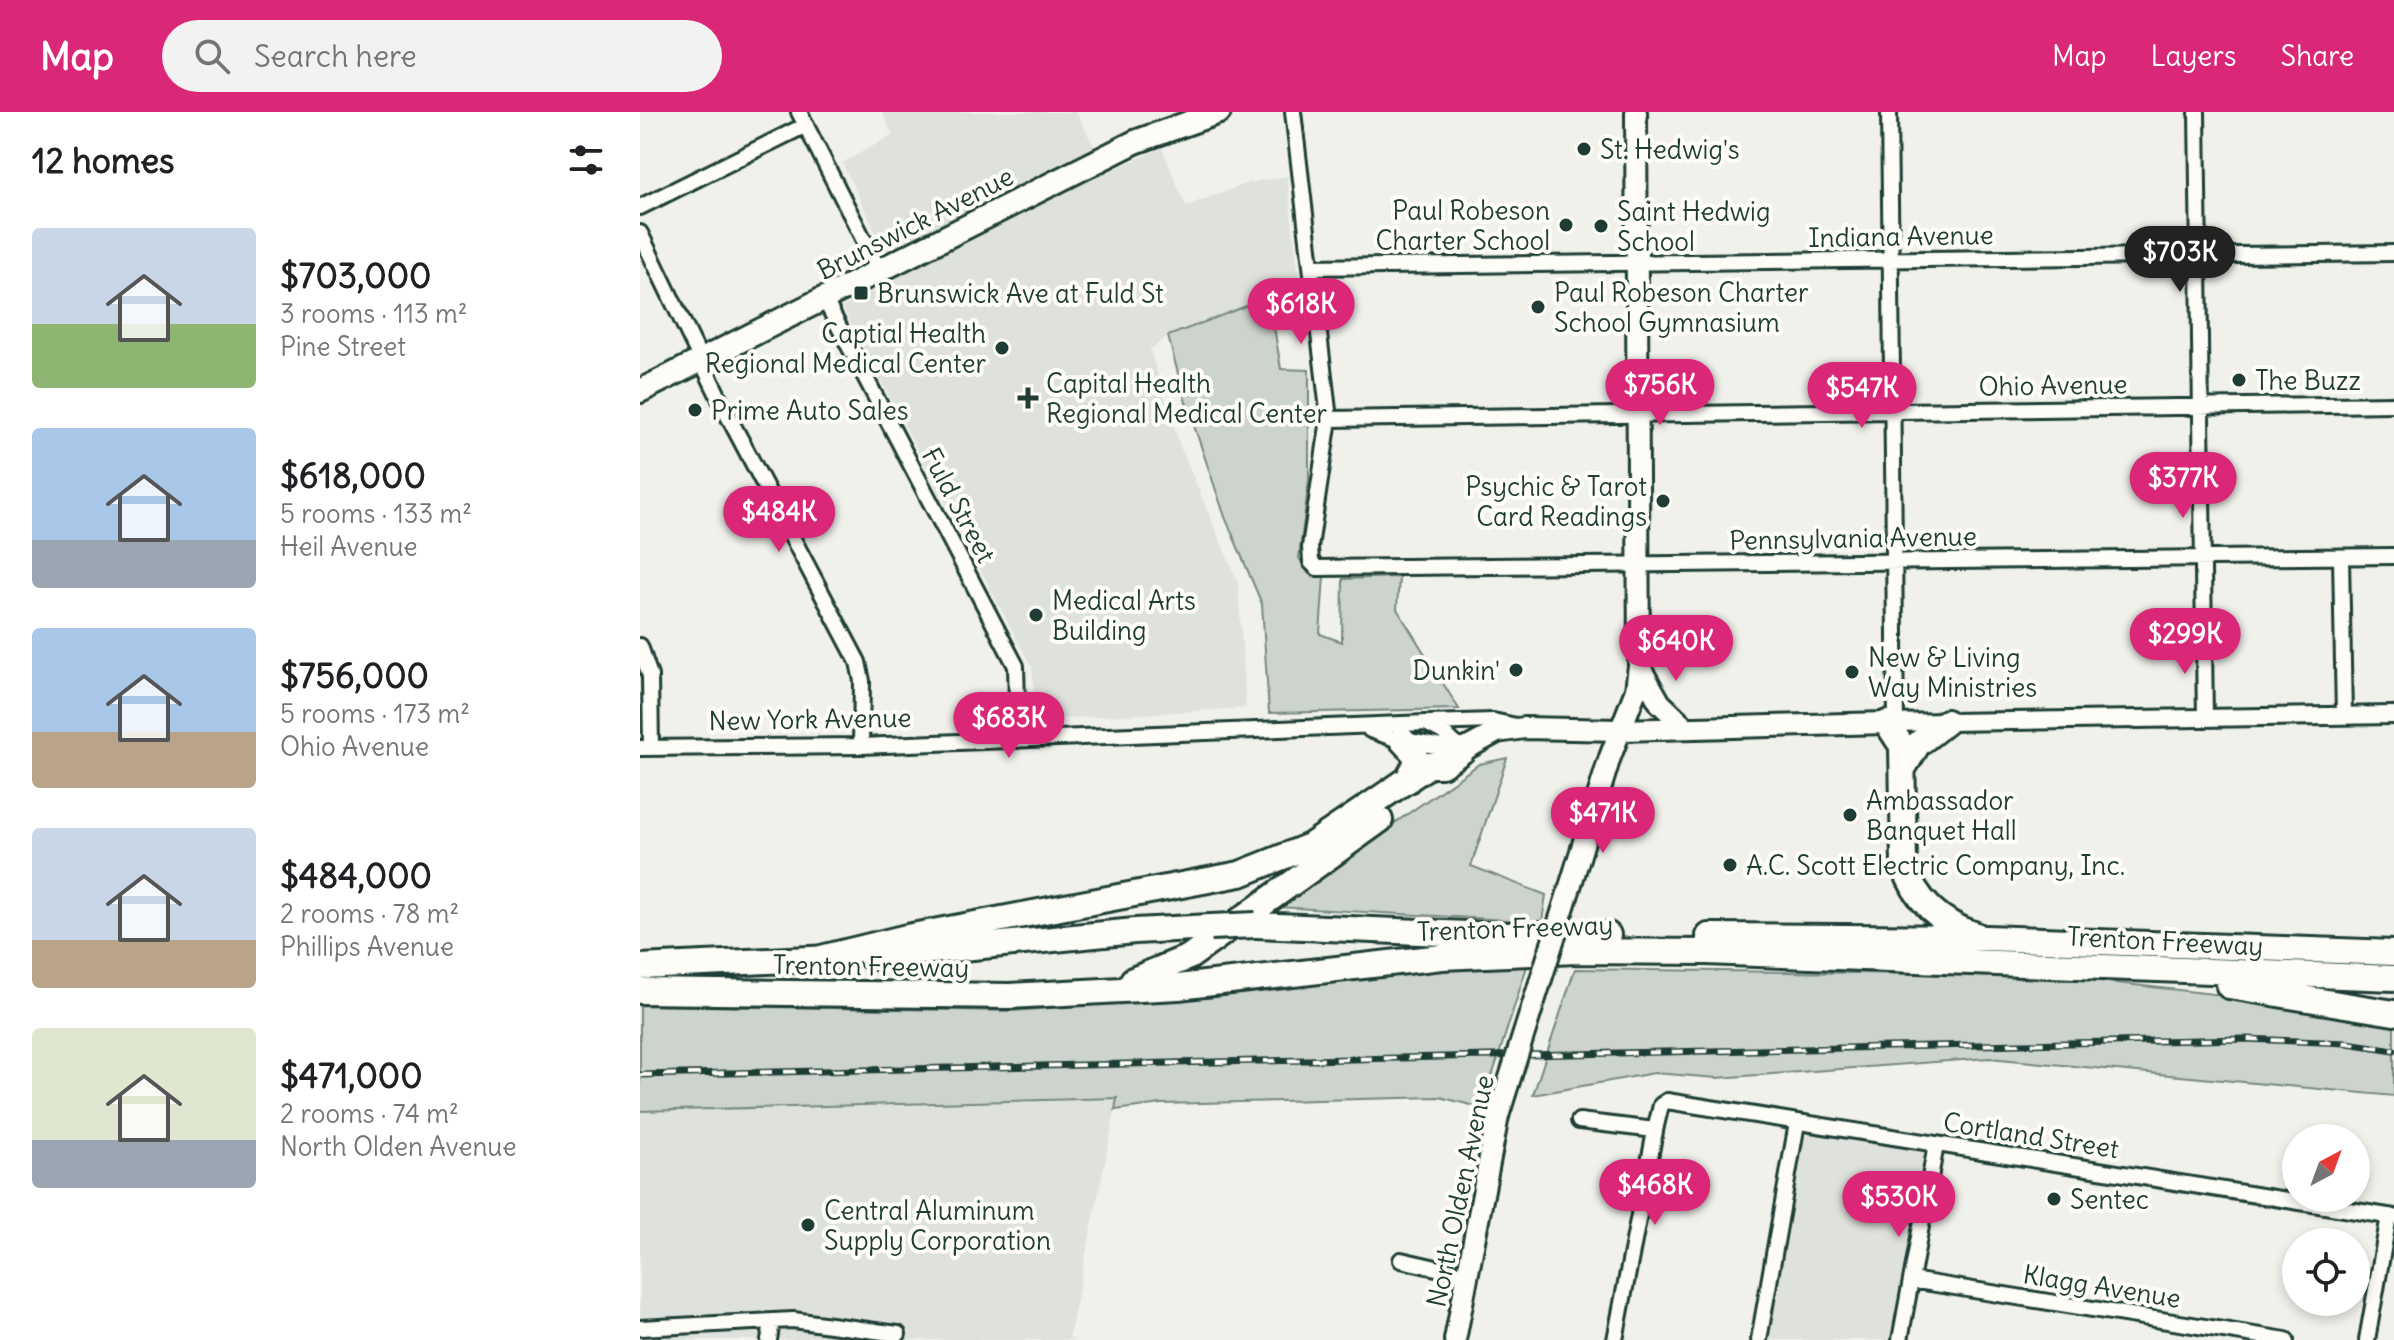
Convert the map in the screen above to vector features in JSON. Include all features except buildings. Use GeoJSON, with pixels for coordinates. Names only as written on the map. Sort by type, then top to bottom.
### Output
{"type":"FeatureCollection","features":[{"type":"Feature","properties":{"kind":"highway"},"geometry":{"type":"LineString","coordinates":[[1892,722],[1902,746],[1904,865],[1909,882],[1932,911],[1986,938]]}},
{"type":"Feature","properties":{"kind":"highway"},"geometry":{"type":"LineString","coordinates":[[1904,767],[1918,744],[1946,722]]}},
{"type":"Feature","properties":{"kind":"highway"},"geometry":{"type":"LineString","coordinates":[[1402,740],[1414,753],[1417,762],[1406,782]]}},
{"type":"Feature","properties":{"kind":"highway"},"geometry":{"type":"LineString","coordinates":[[817,959],[907,937],[1240,874],[1307,848],[1429,765],[1452,758]]}},
{"type":"Feature","properties":{"kind":"highway"},"geometry":{"type":"LineString","coordinates":[[1100,991],[1161,972],[1189,957],[1431,784],[1452,758]]}},
{"type":"Feature","properties":{"kind":"highway","name":"Trenton Freeway"},"geometry":{"type":"LineString","coordinates":[[640,967],[920,954],[1135,931],[1256,925],[1491,935],[1986,938],[2394,953]]}},
{"type":"Feature","properties":{"kind":"highway","name":"Trenton Freeway"},"geometry":{"type":"LineString","coordinates":[[640,991],[948,996],[1100,991],[1178,987],[1427,959],[1576,951],[1706,952],[2076,965],[2143,971],[2394,978]]}},
{"type":"Feature","properties":{"kind":"highway"},"geometry":{"type":"LineString","coordinates":[[2076,965],[2394,1013]]}},
{"type":"Feature","properties":{"kind":"main road","name":"Brunswick Avenue"},"geometry":{"type":"LineString","coordinates":[[640,391],[1135,142],[1219,112]]}},
{"type":"Feature","properties":{"kind":"main road","name":"North Olden Avenue"},"geometry":{"type":"LineString","coordinates":[[1455,1340],[1498,1116],[1620,730],[1636,690],[1639,666],[1639,565],[1636,112]]}},
{"type":"Feature","properties":{"kind":"main road"},"geometry":{"type":"LineString","coordinates":[[1639,666],[1660,703],[1684,726]]}},
{"type":"Feature","properties":{"kind":"main road"},"geometry":{"type":"LineString","coordinates":[[1452,758],[1497,732],[1524,728],[1620,730],[1892,722]]}},
{"type":"Feature","properties":{"kind":"street"},"geometry":{"type":"LineString","coordinates":[[1293,112],[1329,419]]}},
{"type":"Feature","properties":{"kind":"street"},"geometry":{"type":"LineString","coordinates":[[1889,112],[1894,561],[1892,722],[2394,715]]}},
{"type":"Feature","properties":{"kind":"street"},"geometry":{"type":"LineString","coordinates":[[2197,112],[2205,719]]}},
{"type":"Feature","properties":{"kind":"street"},"geometry":{"type":"LineString","coordinates":[[640,207],[803,118],[880,272]]}},
{"type":"Feature","properties":{"kind":"street"},"geometry":{"type":"LineString","coordinates":[[640,233],[701,362],[858,662],[862,681],[861,746]]}},
{"type":"Feature","properties":{"kind":"street","name":"Indiana Avenue"},"geometry":{"type":"LineString","coordinates":[[1312,267],[2394,253]]}},
{"type":"Feature","properties":{"kind":"street","name":"Fuld Street"},"geometry":{"type":"LineString","coordinates":[[825,300],[1016,666],[1018,740]]}},
{"type":"Feature","properties":{"kind":"street","name":"Ohio Avenue"},"geometry":{"type":"LineString","coordinates":[[1329,419],[2394,404]]}},
{"type":"Feature","properties":{"kind":"street","name":"Pennsylvania Avenue"},"geometry":{"type":"LineString","coordinates":[[1329,419],[1310,547],[1313,565],[1335,569],[2394,556]]}},
{"type":"Feature","properties":{"kind":"street"},"geometry":{"type":"LineString","coordinates":[[2341,557],[2344,716]]}},
{"type":"Feature","properties":{"kind":"street"},"geometry":{"type":"LineString","coordinates":[[640,646],[650,676],[646,748]]}},
{"type":"Feature","properties":{"kind":"street","name":"New York Avenue"},"geometry":{"type":"LineString","coordinates":[[646,748],[861,746],[1493,721],[1524,728]]}},
{"type":"Feature","properties":{"kind":"street"},"geometry":{"type":"LineString","coordinates":[[1426,723],[1443,732],[1452,758]]}},
{"type":"Feature","properties":{"kind":"street","name":"New York Avenue"},"geometry":{"type":"LineString","coordinates":[[1366,728],[1452,758]]}},
{"type":"Feature","properties":{"kind":"street","name":"Cortland Street"},"geometry":{"type":"LineString","coordinates":[[1655,1130],[1661,1105],[1672,1101],[2391,1216]]}},
{"type":"Feature","properties":{"kind":"street"},"geometry":{"type":"LineString","coordinates":[[1579,1121],[1655,1130],[1615,1340]]}},
{"type":"Feature","properties":{"kind":"street"},"geometry":{"type":"LineString","coordinates":[[1759,1340],[1797,1123]]}},
{"type":"Feature","properties":{"kind":"street"},"geometry":{"type":"LineString","coordinates":[[1900,1340],[1936,1145]]}},
{"type":"Feature","properties":{"kind":"street"},"geometry":{"type":"LineString","coordinates":[[2367,1340],[2391,1216]]}},
{"type":"Feature","properties":{"kind":"street"},"geometry":{"type":"LineString","coordinates":[[1401,1260],[1467,1275]]}},
{"type":"Feature","properties":{"kind":"street","name":"Klagg Avenue"},"geometry":{"type":"LineString","coordinates":[[1911,1280],[2286,1340]]}},
{"type":"Feature","properties":{"kind":"street"},"geometry":{"type":"LineString","coordinates":[[640,1328],[793,1320],[898,1334]]}},
{"type":"Feature","properties":{"kind":"street"},"geometry":{"type":"LineString","coordinates":[[769,1340],[772,1321]]}},
{"type":"Feature","properties":{"kind":"shaded area","name":"Capital Health Regional Medical Center"},"geometry":{"type":"Polygon","coordinates":[[[882,112],[1076,112],[1108,172],[1162,148],[1186,206],[1248,183],[1287,176],[1299,279],[1269,297],[1168,336],[1150,350],[1180,446],[1238,582],[1246,708],[1038,720],[1032,668],[842,307],[898,277],[842,163],[893,135],[882,112]]]}},
{"type":"Feature","properties":{"kind":"shaded area"},"geometry":{"type":"Polygon","coordinates":[[[1269,297],[1281,369],[1309,370],[1309,480],[1299,558],[1309,574],[1324,576],[1320,634],[1342,642],[1343,579],[1399,577],[1397,609],[1459,709],[1269,713],[1262,604],[1225,517],[1184,396],[1168,336],[1269,297]]]}},
{"type":"Feature","properties":{"kind":"shaded area"},"geometry":{"type":"Polygon","coordinates":[[[1507,758],[1471,866],[1546,895],[1542,922],[1275,907],[1479,764],[1507,758]]]}},
{"type":"Feature","properties":{"kind":"shaded area"},"geometry":{"type":"Polygon","coordinates":[[[1528,963],[1482,1108],[1440,1097],[1161,1104],[1115,1110],[1117,1098],[640,1111],[640,1005],[1014,1011],[1260,990],[1457,966],[1528,963]]]}},
{"type":"Feature","properties":{"kind":"shaded area"},"geometry":{"type":"Polygon","coordinates":[[[1575,969],[2055,976],[2231,996],[2394,1024],[2394,1096],[1989,1058],[1717,1078],[1654,1073],[1533,1095],[1575,969]]]}},
{"type":"Feature","properties":{"kind":"shaded area"},"geometry":{"type":"Polygon","coordinates":[[[1118,1098],[1069,1338],[1077,1340],[640,1340],[640,1111],[1118,1098]]]}},
{"type":"Feature","properties":{"kind":"shaded area"},"geometry":{"type":"Polygon","coordinates":[[[1811,1132],[1922,1149],[1926,1156],[1892,1340],[1769,1340],[1805,1136],[1811,1132]]]}},
{"type":"Feature","properties":{"kind":"railway"},"geometry":{"type":"LineString","coordinates":[[640,1075],[2245,1039],[2347,1043],[2394,1050]]}},
{"type":"Feature","properties":{"kind":"place","name":"St. Hedwig's"},"geometry":{"type":"Point","coordinates":[1584,149]}},
{"type":"Feature","properties":{"kind":"place","name":"Paul Robeson Charter School"},"geometry":{"type":"Point","coordinates":[1566,225]}},
{"type":"Feature","properties":{"kind":"place","name":"Saint Hedwig School"},"geometry":{"type":"Point","coordinates":[1601,226]}},
{"type":"Feature","properties":{"kind":"place","name":"Brunswick Ave at Fuld St"},"geometry":{"type":"Point","coordinates":[861,293]}},
{"type":"Feature","properties":{"kind":"place","name":"Paul Robeson Charter School Gymnasium"},"geometry":{"type":"Point","coordinates":[1538,307]}},
{"type":"Feature","properties":{"kind":"place","name":"Captial Health Regional Medical Center"},"geometry":{"type":"Point","coordinates":[1002,348]}},
{"type":"Feature","properties":{"kind":"place","name":"The Buzz"},"geometry":{"type":"Point","coordinates":[2239,380]}},
{"type":"Feature","properties":{"kind":"place","name":"Capital Health Regional Medical Center"},"geometry":{"type":"Point","coordinates":[1028,398]}},
{"type":"Feature","properties":{"kind":"place","name":"Prime Auto Sales"},"geometry":{"type":"Point","coordinates":[695,410]}},
{"type":"Feature","properties":{"kind":"place","name":"Psychic & Tarot Card Readings"},"geometry":{"type":"Point","coordinates":[1663,501]}},
{"type":"Feature","properties":{"kind":"place","name":"Medical Arts Building"},"geometry":{"type":"Point","coordinates":[1036,615]}},
{"type":"Feature","properties":{"kind":"place","name":"Dunkin'"},"geometry":{"type":"Point","coordinates":[1516,670]}},
{"type":"Feature","properties":{"kind":"place","name":"New & Living Way Ministries"},"geometry":{"type":"Point","coordinates":[1852,672]}},
{"type":"Feature","properties":{"kind":"place","name":"Ambassador Banquet Hall"},"geometry":{"type":"Point","coordinates":[1850,815]}},
{"type":"Feature","properties":{"kind":"place","name":"A.C. Scott Electric Company, Inc."},"geometry":{"type":"Point","coordinates":[1730,865]}},
{"type":"Feature","properties":{"kind":"place","name":"Sentec"},"geometry":{"type":"Point","coordinates":[2054,1199]}},
{"type":"Feature","properties":{"kind":"place","name":"Central Aluminum Supply Corporation"},"geometry":{"type":"Point","coordinates":[808,1225]}}]}
